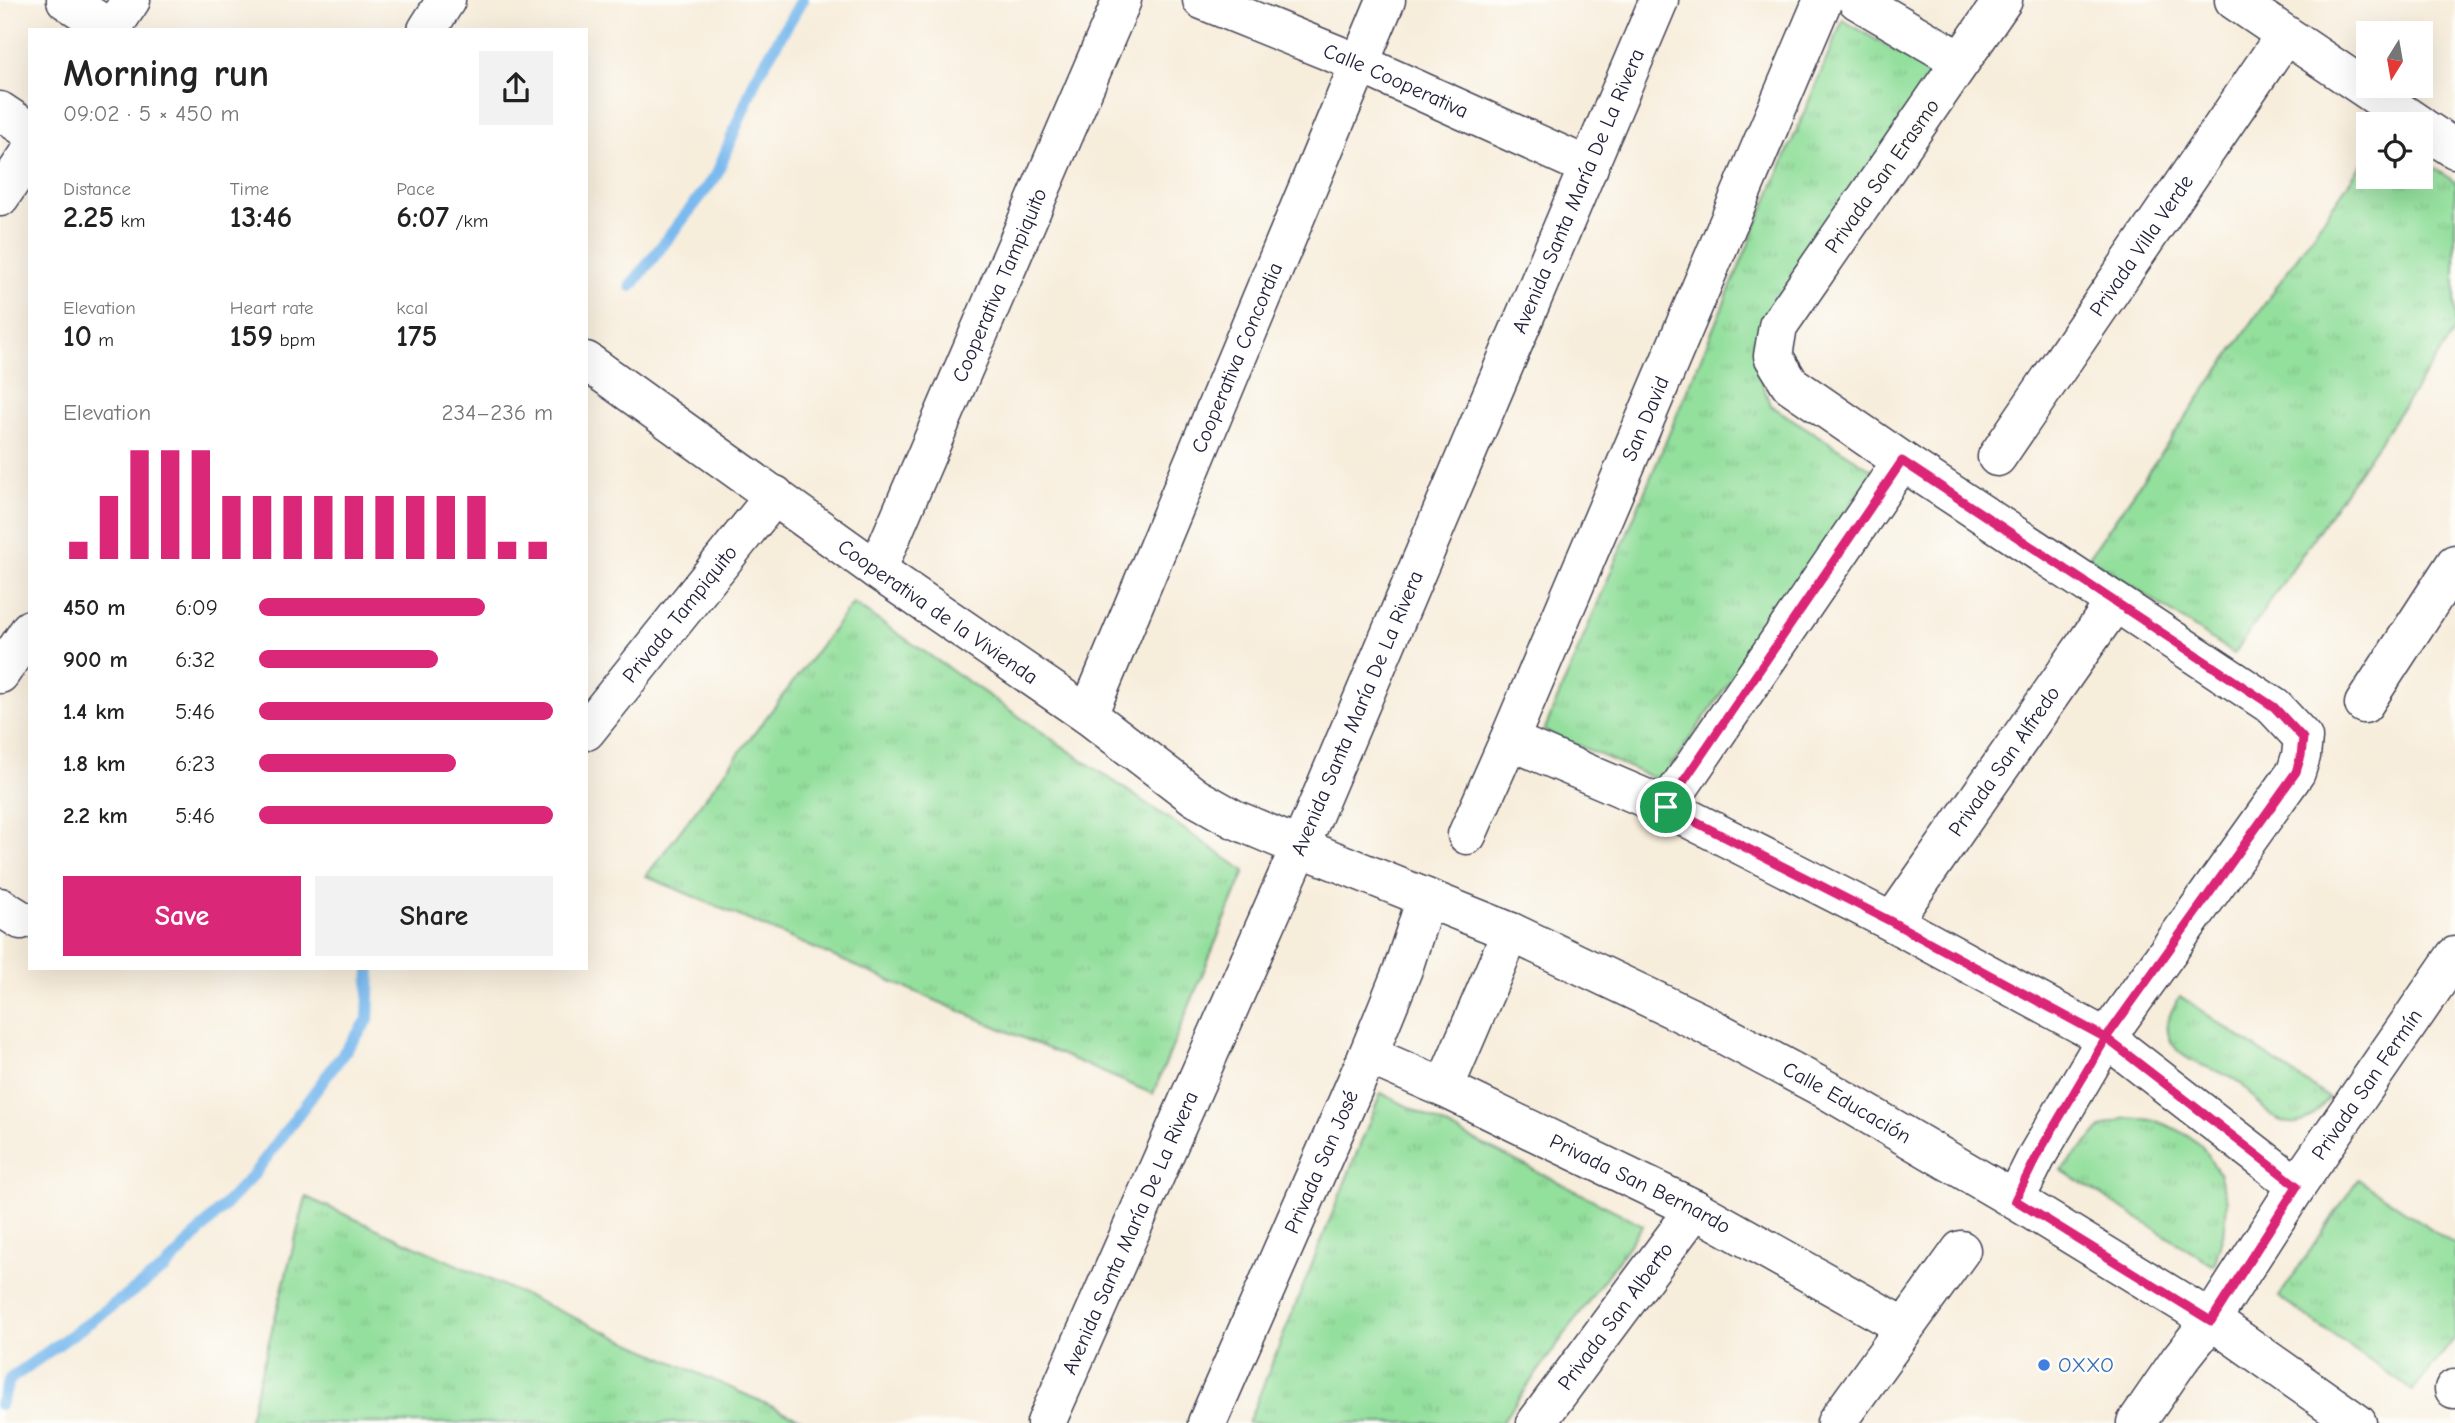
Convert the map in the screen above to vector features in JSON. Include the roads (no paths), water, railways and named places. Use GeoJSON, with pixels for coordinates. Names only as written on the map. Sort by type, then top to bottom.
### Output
{"type":"FeatureCollection","features":[{"type":"Feature","properties":{"kind":"street"},"geometry":{"type":"LineString","coordinates":[[66,0],[109,28]]}},
{"type":"Feature","properties":{"kind":"street"},"geometry":{"type":"LineString","coordinates":[[113,28],[131,0]]}},
{"type":"Feature","properties":{"kind":"street"},"geometry":{"type":"LineString","coordinates":[[428,28],[446,0]]}},
{"type":"Feature","properties":{"kind":"street","name":"Cooperativa Tampiquito"},"geometry":{"type":"LineString","coordinates":[[877,570],[1122,0]]}},
{"type":"Feature","properties":{"kind":"street","name":"Calle Cooperativa"},"geometry":{"type":"LineString","coordinates":[[1202,0],[1358,63],[1589,167]]}},
{"type":"Feature","properties":{"kind":"street","name":"Cooperativa Concordia"},"geometry":{"type":"LineString","coordinates":[[1088,715],[1386,0]]}},
{"type":"Feature","properties":{"kind":"street","name":"Avenida Santa María De La Rivera"},"geometry":{"type":"LineString","coordinates":[[1046,1423],[1300,847],[1659,0]]}},
{"type":"Feature","properties":{"kind":"street","name":"San David"},"geometry":{"type":"LineString","coordinates":[[1467,835],[1823,0]]}},
{"type":"Feature","properties":{"kind":"street"},"geometry":{"type":"LineString","coordinates":[[1857,0],[1961,61]]}},
{"type":"Feature","properties":{"kind":"street","name":"Privada San Erasmo"},"geometry":{"type":"LineString","coordinates":[[1902,461],[1790,384],[1773,356],[1778,326],[2003,0]]}},
{"type":"Feature","properties":{"kind":"street"},"geometry":{"type":"LineString","coordinates":[[2234,0],[2400,112]]}},
{"type":"Feature","properties":{"kind":"street","name":"Privada Villa Verde"},"geometry":{"type":"LineString","coordinates":[[1997,457],[2285,35]]}},
{"type":"Feature","properties":{"kind":"street"},"geometry":{"type":"LineString","coordinates":[[0,111],[28,130]]}},
{"type":"Feature","properties":{"kind":"street"},"geometry":{"type":"LineString","coordinates":[[2433,134],[2455,149]]}},
{"type":"Feature","properties":{"kind":"street"},"geometry":{"type":"LineString","coordinates":[[0,197],[28,156]]}},
{"type":"Feature","properties":{"kind":"street","name":"Cooperativa de la Vivienda"},"geometry":{"type":"LineString","coordinates":[[588,362],[877,570],[1088,715],[1195,797],[1234,819],[1300,847]]}},
{"type":"Feature","properties":{"kind":"street"},"geometry":{"type":"LineString","coordinates":[[1666,807],[1902,461],[2274,707],[2303,738],[2296,772],[2106,1038],[2038,1154],[2015,1200]]}},
{"type":"Feature","properties":{"kind":"street","name":"Privada Tampiquito"},"geometry":{"type":"LineString","coordinates":[[588,729],[775,495]]}},
{"type":"Feature","properties":{"kind":"street"},"geometry":{"type":"LineString","coordinates":[[2364,704],[2455,564]]}},
{"type":"Feature","properties":{"kind":"street","name":"Privada San Alfredo"},"geometry":{"type":"LineString","coordinates":[[1892,922],[2115,602]]}},
{"type":"Feature","properties":{"kind":"street"},"geometry":{"type":"LineString","coordinates":[[0,674],[28,632]]}},
{"type":"Feature","properties":{"kind":"street"},"geometry":{"type":"LineString","coordinates":[[1509,740],[1666,807],[1892,922],[2106,1038],[2297,1186]]}},
{"type":"Feature","properties":{"kind":"street","name":"Calle Educación"},"geometry":{"type":"LineString","coordinates":[[1300,847],[1511,932],[1723,1035],[1827,1090],[2015,1200],[2211,1321],[2357,1423]]}},
{"type":"Feature","properties":{"kind":"street","name":"Privada San José"},"geometry":{"type":"LineString","coordinates":[[1207,1423],[1368,1055],[1403,969],[1426,898]]}},
{"type":"Feature","properties":{"kind":"street"},"geometry":{"type":"LineString","coordinates":[[1444,1088],[1511,932]]}},
{"type":"Feature","properties":{"kind":"street","name":"Privada San Fermín"},"geometry":{"type":"LineString","coordinates":[[2136,1423],[2180,1359],[2211,1321],[2297,1186],[2455,956]]}},
{"type":"Feature","properties":{"kind":"street","name":"Privada San Bernardo"},"geometry":{"type":"LineString","coordinates":[[1368,1055],[1444,1088],[1695,1209],[1905,1327]]}},
{"type":"Feature","properties":{"kind":"street","name":"Privada San Alberto"},"geometry":{"type":"LineString","coordinates":[[1536,1423],[1695,1209]]}},
{"type":"Feature","properties":{"kind":"street"},"geometry":{"type":"LineString","coordinates":[[1836,1423],[1961,1250]]}},
{"type":"Feature","properties":{"kind":"waterway"},"geometry":{"type":"LineString","coordinates":[[631,286],[716,176],[756,78],[802,0]]}},
{"type":"Feature","properties":{"kind":"waterway"},"geometry":{"type":"LineString","coordinates":[[0,1404],[10,1379],[165,1268],[254,1174],[368,1020],[370,970]]}},
{"type":"Feature","properties":{"kind":"place","name":"OXXO"},"geometry":{"type":"Point","coordinates":[2044,1365]}}]}
